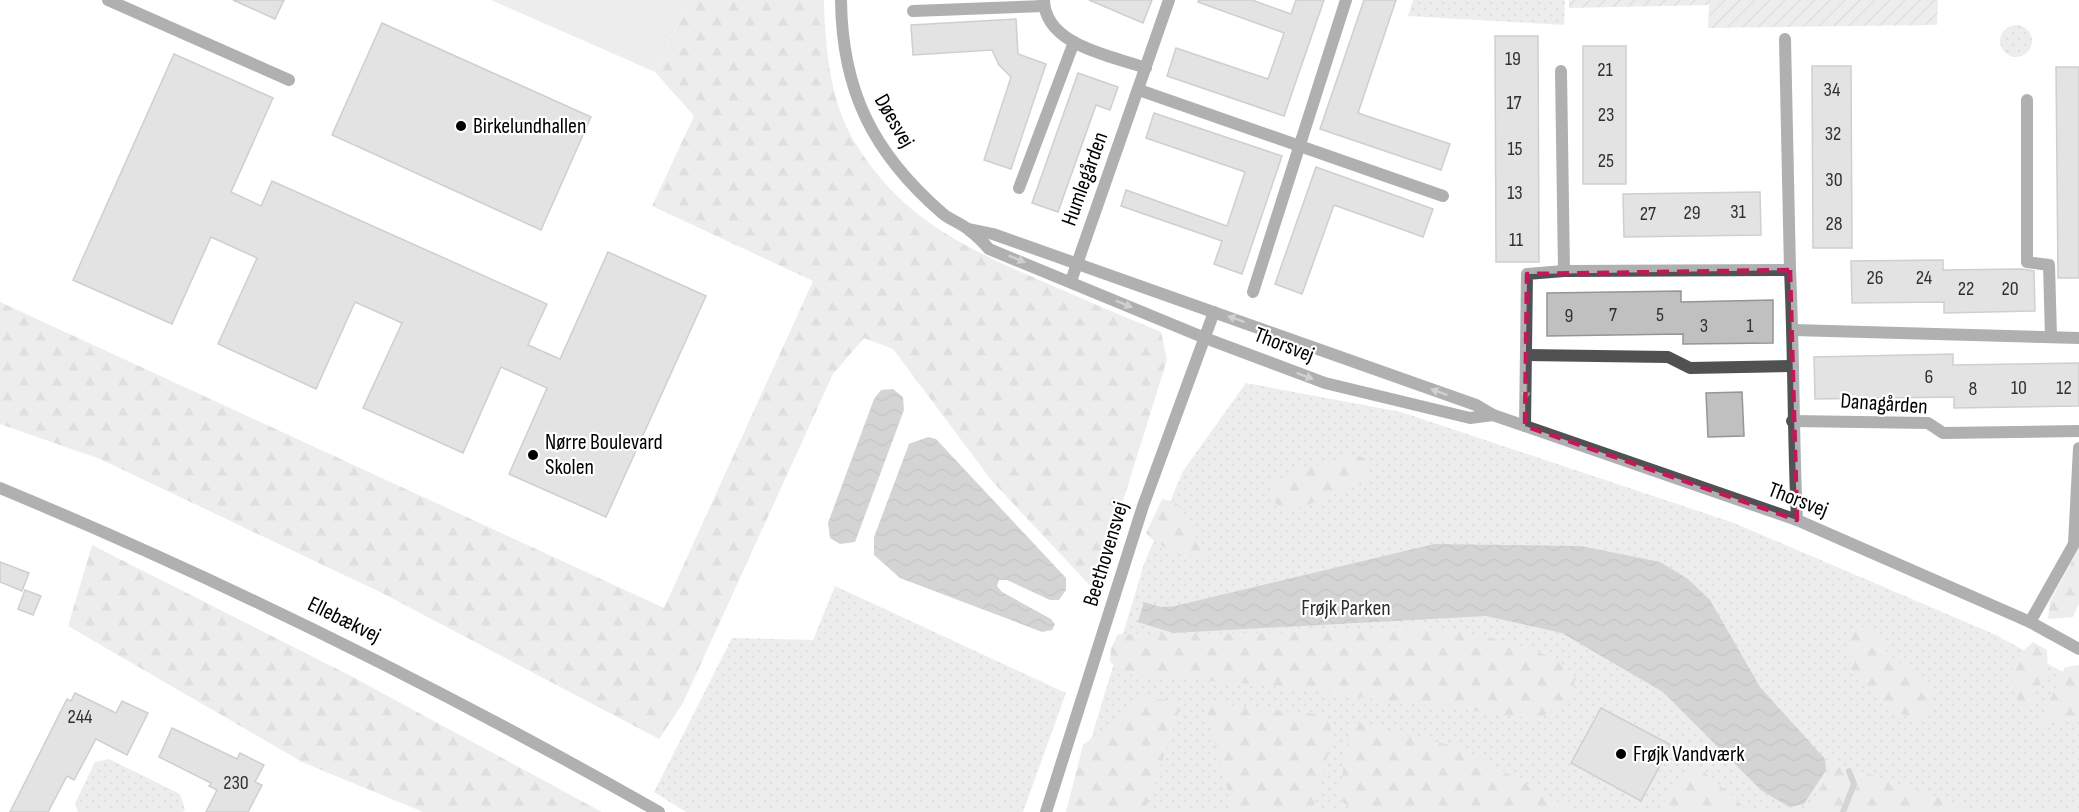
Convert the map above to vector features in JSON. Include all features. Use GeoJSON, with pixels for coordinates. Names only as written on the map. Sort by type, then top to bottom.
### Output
{"type":"FeatureCollection","features":[{"type":"Feature","properties":{"kind":"street"},"geometry":{"type":"LineString","coordinates":[[108,0],[289,80]]}},
{"type":"Feature","properties":{"kind":"street","name":"Døesvej"},"geometry":{"type":"LineString","coordinates":[[841,0],[841,36],[849,77],[864,117],[885,153],[912,185],[944,215],[969,229],[989,249],[1071,281]]}},
{"type":"Feature","properties":{"kind":"street","name":"Humlegården"},"geometry":{"type":"LineString","coordinates":[[1071,281],[1169,0]]}},
{"type":"Feature","properties":{"kind":"street"},"geometry":{"type":"LineString","coordinates":[[1253,292],[1346,0]]}},
{"type":"Feature","properties":{"kind":"street"},"geometry":{"type":"LineString","coordinates":[[914,10],[1044,3],[1053,28],[1074,42],[1146,68]]}},
{"type":"Feature","properties":{"kind":"street"},"geometry":{"type":"LineString","coordinates":[[1785,39],[1793,330],[1792,421],[1797,520]]}},
{"type":"Feature","properties":{"kind":"street"},"geometry":{"type":"LineString","coordinates":[[1019,188],[1074,42]]}},
{"type":"Feature","properties":{"kind":"street"},"geometry":{"type":"LineString","coordinates":[[1561,71],[1564,271]]}},
{"type":"Feature","properties":{"kind":"street"},"geometry":{"type":"LineString","coordinates":[[1139,90],[1443,196]]}},
{"type":"Feature","properties":{"kind":"street"},"geometry":{"type":"LineString","coordinates":[[2027,100],[2027,262],[2049,265],[2051,337]]}},
{"type":"Feature","properties":{"kind":"street","name":"Døesvej"},"geometry":{"type":"LineString","coordinates":[[969,229],[993,234],[1077,263]]}},
{"type":"Feature","properties":{"kind":"street","name":"Thorsvej"},"geometry":{"type":"LineString","coordinates":[[1077,263],[1476,405],[1492,415],[1797,520],[2030,622],[2079,649]]}},
{"type":"Feature","properties":{"kind":"street"},"geometry":{"type":"LineString","coordinates":[[1525,426],[1527,274],[1564,271],[1790,270]]}},
{"type":"Feature","properties":{"kind":"street","name":"Thorsvej"},"geometry":{"type":"LineString","coordinates":[[1071,281],[1205,338],[1325,383],[1470,418],[1492,415]]}},
{"type":"Feature","properties":{"kind":"street","name":"Beethovensvej"},"geometry":{"type":"LineString","coordinates":[[1046,812],[1143,506],[1214,312]]}},
{"type":"Feature","properties":{"kind":"street"},"geometry":{"type":"LineString","coordinates":[[1793,330],[2079,338]]}},
{"type":"Feature","properties":{"kind":"street"},"geometry":{"type":"LineString","coordinates":[[1526,355],[1668,357],[1690,368],[1792,366]]}},
{"type":"Feature","properties":{"kind":"street","name":"Danagården"},"geometry":{"type":"LineString","coordinates":[[1792,421],[1928,423],[1943,433],[2079,431]]}},
{"type":"Feature","properties":{"kind":"street"},"geometry":{"type":"LineString","coordinates":[[2030,622],[2074,544],[2079,448]]}},
{"type":"Feature","properties":{"kind":"street","name":"Ellebækvej"},"geometry":{"type":"LineString","coordinates":[[0,488],[121,538],[356,648],[659,812]]}},
{"type":"Feature","properties":{"kind":"highlighted area"},"geometry":{"type":"Polygon","coordinates":[[[1790,270],[1797,520],[1525,426],[1527,274],[1790,270]]]}},
{"type":"Feature","properties":{"kind":"green space"},"geometry":{"type":"Polygon","coordinates":[[[491,0],[689,0],[655,72],[491,0]]]}},
{"type":"Feature","properties":{"kind":"green space"},"geometry":{"type":"Polygon","coordinates":[[[689,0],[824,0],[830,73],[839,109],[854,141],[872,168],[892,191],[937,228],[961,243],[1161,332],[1167,360],[1095,591],[992,481],[893,349],[864,338],[833,374],[683,703],[659,739],[384,594],[100,459],[0,424],[0,302],[664,608],[813,281],[652,206],[694,116],[655,72],[689,0]]]}},
{"type":"Feature","properties":{"kind":"green space"},"geometry":{"type":"Polygon","coordinates":[[[1413,0],[1565,0],[1564,25],[1408,16],[1413,0]]]}},
{"type":"Feature","properties":{"kind":"green space"},"geometry":{"type":"Polygon","coordinates":[[[1569,0],[1938,0],[1937,25],[1708,28],[1709,5],[1569,8],[1569,0]]]}},
{"type":"Feature","properties":{"kind":"green space"},"geometry":{"type":"Polygon","coordinates":[[[2016,25],[2028,29],[2032,41],[2028,53],[2016,57],[2004,53],[2000,41],[2004,29],[2016,25]]]}},
{"type":"Feature","properties":{"kind":"green space","name":"Frøjk Parken"},"geometry":{"type":"Polygon","coordinates":[[[1246,383],[1401,412],[1734,523],[1996,635],[2079,681],[2079,812],[1069,812],[1144,564],[1183,471],[1246,383]]]}},
{"type":"Feature","properties":{"kind":"green space"},"geometry":{"type":"Polygon","coordinates":[[[1355,455],[1365,458],[1370,476],[1365,483],[1297,507],[1285,508],[1272,500],[1270,491],[1272,486],[1294,472],[1355,455]]]}},
{"type":"Feature","properties":{"kind":"green space"},"geometry":{"type":"Polygon","coordinates":[[[1162,499],[1176,502],[1207,555],[1174,552],[1159,544],[1146,533],[1162,499]]]}},
{"type":"Feature","properties":{"kind":"green space"},"geometry":{"type":"Polygon","coordinates":[[[92,545],[351,676],[602,812],[423,812],[302,762],[68,626],[92,545]]]}},
{"type":"Feature","properties":{"kind":"green space"},"geometry":{"type":"Polygon","coordinates":[[[2079,548],[2079,604],[2073,617],[2048,619],[2050,601],[2079,548]]]}},
{"type":"Feature","properties":{"kind":"green space"},"geometry":{"type":"Polygon","coordinates":[[[835,586],[1066,693],[1023,812],[686,812],[654,792],[732,638],[813,640],[835,586]]]}},
{"type":"Feature","properties":{"kind":"green space"},"geometry":{"type":"Polygon","coordinates":[[[1422,626],[1505,641],[1548,656],[1564,666],[1576,678],[1568,702],[1538,719],[1262,685],[1126,674],[1110,662],[1111,648],[1118,634],[1278,633],[1422,626]]]}},
{"type":"Feature","properties":{"kind":"green space"},"geometry":{"type":"Polygon","coordinates":[[[1863,627],[1873,628],[1889,654],[1928,689],[1935,707],[1927,719],[1915,718],[1895,710],[1877,697],[1852,673],[1848,643],[1854,630],[1863,627]]]}},
{"type":"Feature","properties":{"kind":"green space"},"geometry":{"type":"Polygon","coordinates":[[[2033,642],[2047,650],[2048,669],[2027,710],[2018,702],[2013,673],[2017,658],[2033,642]]]}},
{"type":"Feature","properties":{"kind":"green space"},"geometry":{"type":"Polygon","coordinates":[[[2079,665],[2079,715],[2067,722],[2045,727],[2041,720],[2065,667],[2079,665]]]}},
{"type":"Feature","properties":{"kind":"green space"},"geometry":{"type":"Polygon","coordinates":[[[1143,697],[1182,702],[1145,812],[1066,812],[1083,745],[1143,697]]]}},
{"type":"Feature","properties":{"kind":"green space"},"geometry":{"type":"Polygon","coordinates":[[[1205,703],[1327,715],[1333,736],[1312,812],[1233,812],[1205,703]]]}},
{"type":"Feature","properties":{"kind":"green space"},"geometry":{"type":"Polygon","coordinates":[[[1359,723],[1462,748],[1576,812],[1354,812],[1339,798],[1349,730],[1359,723]]]}},
{"type":"Feature","properties":{"kind":"green space"},"geometry":{"type":"Polygon","coordinates":[[[109,759],[180,794],[185,809],[183,812],[78,812],[75,803],[95,762],[109,759]]]}},
{"type":"Feature","properties":{"kind":"green space"},"geometry":{"type":"Polygon","coordinates":[[[1692,761],[1750,812],[1657,812],[1692,761]]]}},
{"type":"Feature","properties":{"kind":"green space"},"geometry":{"type":"Polygon","coordinates":[[[1834,762],[1968,807],[1973,812],[1808,812],[1834,762]]]}},
{"type":"Feature","properties":{"kind":"water"},"geometry":{"type":"Polygon","coordinates":[[[893,389],[903,397],[904,410],[855,542],[840,544],[830,538],[828,523],[874,399],[881,390],[893,389]]]}},
{"type":"Feature","properties":{"kind":"water"},"geometry":{"type":"Polygon","coordinates":[[[928,437],[936,439],[1066,578],[1066,590],[1059,600],[1050,600],[1007,580],[999,580],[997,586],[1002,592],[1051,619],[1055,624],[1052,630],[1042,632],[900,578],[874,555],[874,537],[909,444],[928,437]]]}},
{"type":"Feature","properties":{"kind":"water"},"geometry":{"type":"Polygon","coordinates":[[[1434,544],[1581,546],[1660,562],[1688,579],[1710,600],[1760,687],[1825,759],[1826,770],[1804,804],[1789,807],[1761,790],[1663,692],[1562,633],[1486,616],[1173,633],[1138,622],[1144,602],[1161,607],[1175,606],[1434,544]]]}},
{"type":"Feature","properties":{"kind":"building"},"geometry":{"type":"Polygon","coordinates":[[[233,0],[284,0],[275,19],[233,0]]]}},
{"type":"Feature","properties":{"kind":"building"},"geometry":{"type":"Polygon","coordinates":[[[1089,0],[1152,0],[1143,23],[1089,0]]]}},
{"type":"Feature","properties":{"kind":"building"},"geometry":{"type":"Polygon","coordinates":[[[1199,0],[1252,0],[1291,14],[1296,0],[1324,0],[1284,116],[1167,76],[1176,48],[1268,79],[1284,33],[1198,2],[1199,0]]]}},
{"type":"Feature","properties":{"kind":"building"},"geometry":{"type":"Polygon","coordinates":[[[1364,0],[1396,0],[1358,113],[1450,144],[1441,170],[1320,129],[1364,0]]]}},
{"type":"Feature","properties":{"kind":"building"},"geometry":{"type":"Polygon","coordinates":[[[1016,19],[1018,54],[1046,64],[1011,169],[984,160],[1011,77],[999,65],[992,50],[913,55],[911,25],[1016,19]]]}},
{"type":"Feature","properties":{"kind":"building","name":"Birkelundhallen"},"geometry":{"type":"Polygon","coordinates":[[[382,23],[591,117],[541,230],[332,135],[382,23]]]}},
{"type":"Feature","properties":{"kind":"building"},"geometry":{"type":"Polygon","coordinates":[[[1495,36],[1538,36],[1539,262],[1496,262],[1495,36]]]}},
{"type":"Feature","properties":{"kind":"building"},"geometry":{"type":"Polygon","coordinates":[[[1583,46],[1626,46],[1626,184],[1583,184],[1583,46]]]}},
{"type":"Feature","properties":{"kind":"building"},"geometry":{"type":"Polygon","coordinates":[[[174,54],[273,98],[231,192],[261,206],[272,181],[547,304],[528,345],[560,359],[608,252],[706,296],[606,517],[509,474],[547,388],[501,367],[463,453],[363,408],[402,323],[355,302],[316,389],[218,344],[257,258],[211,237],[172,324],[73,280],[174,54]]]}},
{"type":"Feature","properties":{"kind":"building"},"geometry":{"type":"Polygon","coordinates":[[[1812,66],[1851,66],[1852,248],[1813,248],[1812,66]]]}},
{"type":"Feature","properties":{"kind":"building"},"geometry":{"type":"Polygon","coordinates":[[[2056,67],[2079,67],[2079,278],[2058,278],[2056,67]]]}},
{"type":"Feature","properties":{"kind":"building"},"geometry":{"type":"Polygon","coordinates":[[[1078,73],[1118,87],[1110,110],[1096,105],[1058,212],[1032,203],[1078,73]]]}},
{"type":"Feature","properties":{"kind":"building"},"geometry":{"type":"Polygon","coordinates":[[[1154,113],[1282,156],[1242,274],[1214,264],[1222,241],[1121,206],[1126,190],[1227,226],[1245,172],[1146,138],[1154,113]]]}},
{"type":"Feature","properties":{"kind":"building"},"geometry":{"type":"Polygon","coordinates":[[[1316,167],[1433,209],[1423,237],[1334,205],[1302,294],[1275,284],[1316,167]]]}},
{"type":"Feature","properties":{"kind":"building"},"geometry":{"type":"Polygon","coordinates":[[[1760,192],[1761,235],[1624,237],[1623,194],[1760,192]]]}},
{"type":"Feature","properties":{"kind":"building"},"geometry":{"type":"Polygon","coordinates":[[[1943,260],[1943,270],[2022,269],[2034,271],[2035,311],[1944,313],[1944,302],[1852,303],[1851,261],[1943,260]]]}},
{"type":"Feature","properties":{"kind":"building"},"geometry":{"type":"Polygon","coordinates":[[[1681,291],[1681,302],[1773,300],[1773,343],[1683,344],[1683,334],[1547,336],[1547,293],[1681,291]]]}},
{"type":"Feature","properties":{"kind":"building"},"geometry":{"type":"Polygon","coordinates":[[[1953,354],[1953,365],[2079,363],[2079,406],[1954,408],[1954,397],[1815,399],[1814,357],[1953,354]]]}},
{"type":"Feature","properties":{"kind":"building"},"geometry":{"type":"Polygon","coordinates":[[[1742,392],[1744,436],[1708,437],[1706,393],[1742,392]]]}},
{"type":"Feature","properties":{"kind":"building"},"geometry":{"type":"Polygon","coordinates":[[[0,562],[29,573],[22,591],[0,582],[0,562]]]}},
{"type":"Feature","properties":{"kind":"building"},"geometry":{"type":"Polygon","coordinates":[[[25,590],[41,596],[33,615],[18,609],[25,590]]]}},
{"type":"Feature","properties":{"kind":"building"},"geometry":{"type":"Polygon","coordinates":[[[75,693],[116,713],[122,701],[148,713],[127,755],[96,739],[74,780],[67,776],[48,812],[10,812],[67,699],[71,701],[75,693]]]}},
{"type":"Feature","properties":{"kind":"building","name":"Frøjk Vandværk"},"geometry":{"type":"Polygon","coordinates":[[[1601,708],[1671,745],[1641,801],[1571,763],[1601,708]]]}},
{"type":"Feature","properties":{"kind":"building"},"geometry":{"type":"Polygon","coordinates":[[[172,728],[237,759],[240,753],[264,765],[255,782],[262,785],[248,812],[206,812],[217,790],[209,786],[211,783],[159,757],[172,728]]]}},
{"type":"Feature","properties":{"kind":"waterway"},"geometry":{"type":"LineString","coordinates":[[1843,812],[1854,784],[1849,771]]}},
{"type":"Feature","properties":{"kind":"place","name":"Birkelundhallen"},"geometry":{"type":"Point","coordinates":[461,126]}},
{"type":"Feature","properties":{"kind":"place","name":"Nørre Boulevard Skolen"},"geometry":{"type":"Point","coordinates":[533,455]}},
{"type":"Feature","properties":{"kind":"place","name":"Frøjk Vandværk"},"geometry":{"type":"Point","coordinates":[1621,754]}}]}
